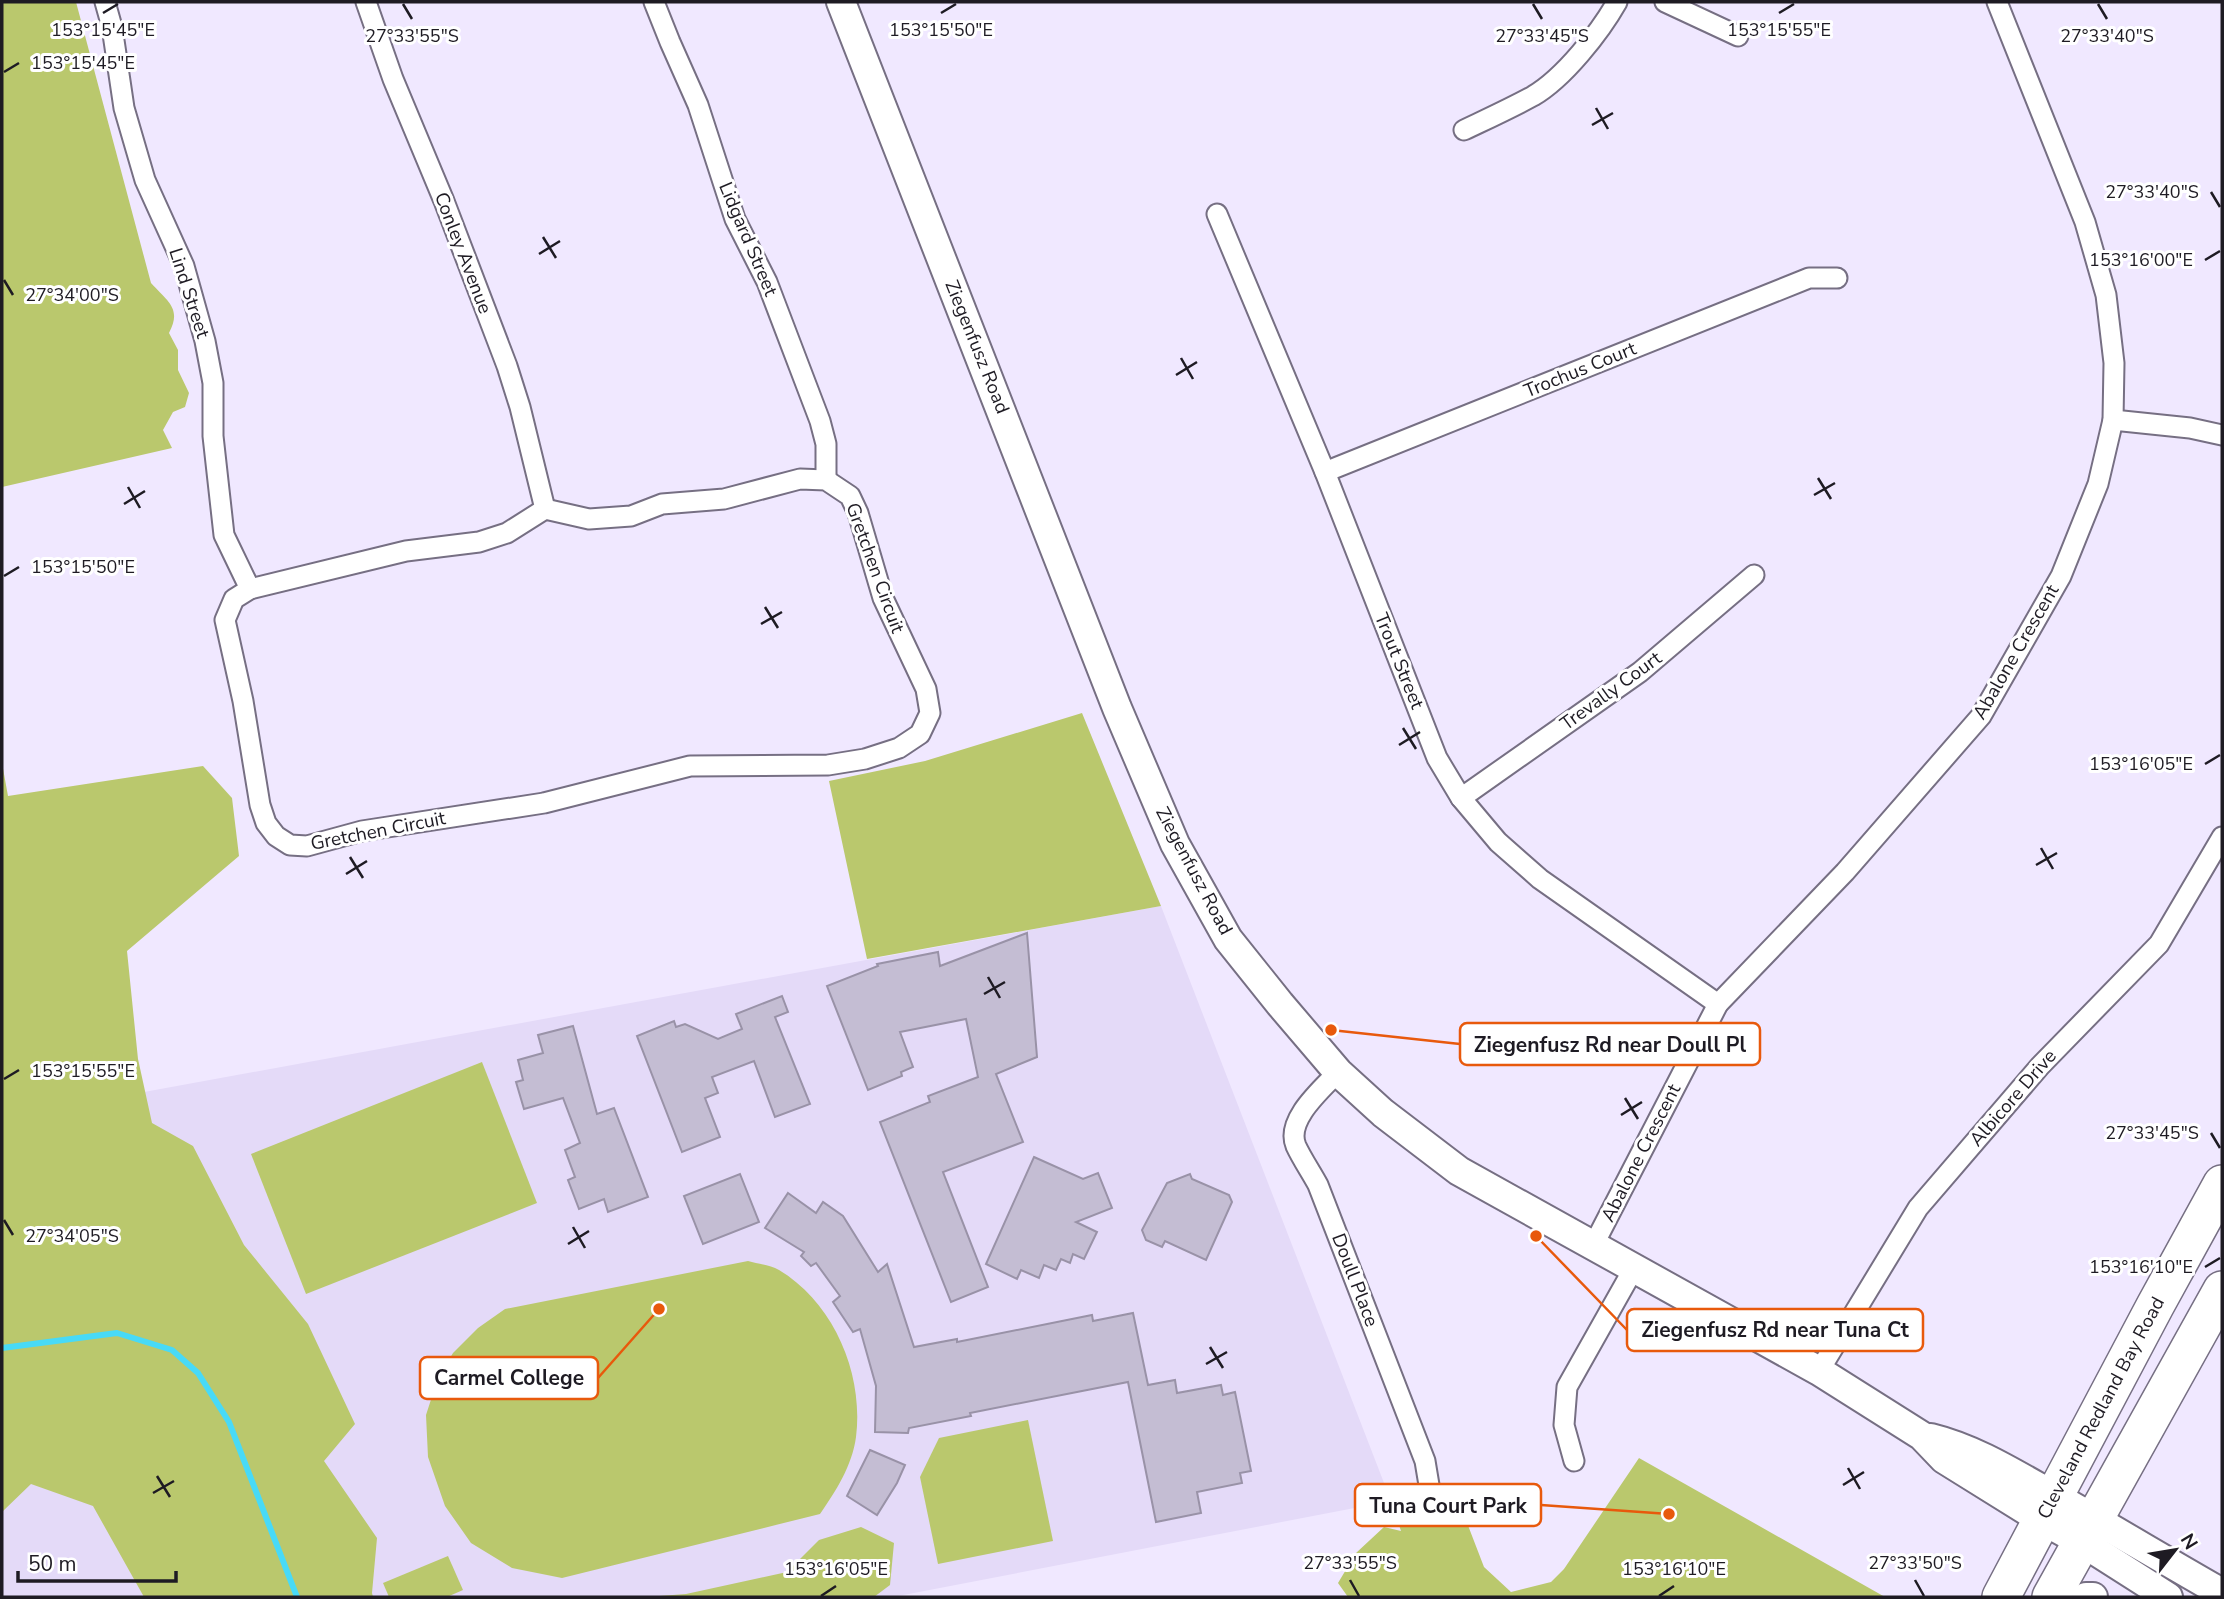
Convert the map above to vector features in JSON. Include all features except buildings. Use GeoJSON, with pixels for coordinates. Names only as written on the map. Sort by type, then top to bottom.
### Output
{"type":"FeatureCollection","features":[{"type":"Feature","properties":{"kind":"highway","name":"Cleveland Redland Bay Road"},"geometry":{"type":"LineString","coordinates":[[2001,1597],[2222,1184]]}},
{"type":"Feature","properties":{"kind":"highway"},"geometry":{"type":"LineString","coordinates":[[2051,1597],[2222,1290]]}},
{"type":"Feature","properties":{"kind":"street","name":"Lind Street"},"geometry":{"type":"LineString","coordinates":[[105,2],[112,27],[124,108],[145,180],[184,266],[205,341],[213,383],[213,436],[224,535],[250,589]]}},
{"type":"Feature","properties":{"kind":"street","name":"Conley Avenue"},"geometry":{"type":"LineString","coordinates":[[366,2],[393,79],[507,366],[545,509]]}},
{"type":"Feature","properties":{"kind":"street","name":"Lidgard Street"},"geometry":{"type":"LineString","coordinates":[[654,2],[698,105],[736,219],[767,282],[820,421],[826,444],[825,480]]}},
{"type":"Feature","properties":{"kind":"street","name":"Ziegenfusz Road"},"geometry":{"type":"LineString","coordinates":[[841,2],[1117,708],[1175,844],[1228,939],[1279,1004],[1338,1072],[1384,1113],[1459,1171],[1819,1371],[1922,1436],[1954,1443],[2049,1508],[2087,1529]]}},
{"type":"Feature","properties":{"kind":"street"},"geometry":{"type":"LineString","coordinates":[[1464,130],[1536,94],[1572,62],[1603,26],[1617,2]]}},
{"type":"Feature","properties":{"kind":"street"},"geometry":{"type":"LineString","coordinates":[[1665,2],[1738,36]]}},
{"type":"Feature","properties":{"kind":"street","name":"Abalone Crescent"},"geometry":{"type":"LineString","coordinates":[[1593,1246],[1718,1004],[1845,872],[1981,716],[2061,576],[2098,484],[2113,421],[2114,363],[2106,295],[2085,222],[1997,2]]}},
{"type":"Feature","properties":{"kind":"street","name":"Trout Street"},"geometry":{"type":"LineString","coordinates":[[1217,214],[1325,472],[1437,758],[1461,798],[1498,842],[1540,879],[1718,1004]]}},
{"type":"Feature","properties":{"kind":"street","name":"Trochus Court"},"geometry":{"type":"LineString","coordinates":[[1325,472],[1809,278],[1837,278]]}},
{"type":"Feature","properties":{"kind":"street"},"geometry":{"type":"LineString","coordinates":[[2113,421],[2190,428],[2222,435]]}},
{"type":"Feature","properties":{"kind":"street"},"geometry":{"type":"LineString","coordinates":[[250,589],[406,551],[479,542],[507,533],[545,509],[589,519],[631,516],[662,504],[723,499],[800,479],[825,480]]}},
{"type":"Feature","properties":{"kind":"street","name":"Gretchen Circuit"},"geometry":{"type":"LineString","coordinates":[[250,589],[234,600],[225,620],[243,701],[260,805],[266,822],[276,836],[290,845],[307,846],[362,831],[544,803],[690,766],[828,765],[865,759],[899,748],[920,734],[930,713],[926,689],[883,598],[858,513],[850,496],[825,480]]}},
{"type":"Feature","properties":{"kind":"street","name":"Trevally Court"},"geometry":{"type":"LineString","coordinates":[[1461,798],[1640,672],[1754,575]]}},
{"type":"Feature","properties":{"kind":"street","name":"Albicore Drive"},"geometry":{"type":"LineString","coordinates":[[1819,1371],[1918,1208],[2040,1066],[2159,944],[2222,837]]}},
{"type":"Feature","properties":{"kind":"street","name":"Doull Place"},"geometry":{"type":"LineString","coordinates":[[1338,1072],[1294,1124],[1295,1144],[1318,1185],[1425,1461],[1432,1503]]}},
{"type":"Feature","properties":{"kind":"street"},"geometry":{"type":"LineString","coordinates":[[1574,1461],[1564,1425],[1567,1387],[1634,1268]]}},
{"type":"Feature","properties":{"kind":"street"},"geometry":{"type":"LineString","coordinates":[[2087,1529],[2222,1593]]}},
{"type":"Feature","properties":{"kind":"street"},"geometry":{"type":"LineString","coordinates":[[2087,1529],[2168,1597]]}},
{"type":"Feature","properties":{"kind":"street"},"geometry":{"type":"LineString","coordinates":[[2086,1597],[2093,1597]]}},
{"type":"Feature","properties":{"kind":"shaded area"},"geometry":{"type":"Polygon","coordinates":[[[1161,906],[1391,1501],[893,1597],[2,1597],[2,1118],[1161,906]]]}},
{"type":"Feature","properties":{"kind":"green space"},"geometry":{"type":"Polygon","coordinates":[[[2,2],[76,2],[151,283],[174,311],[169,333],[178,350],[178,370],[189,393],[185,407],[173,412],[163,430],[172,448],[2,487],[2,2]]]}},
{"type":"Feature","properties":{"kind":"green space"},"geometry":{"type":"Polygon","coordinates":[[[1082,713],[1161,906],[867,959],[829,781],[925,761],[1082,713]]]}},
{"type":"Feature","properties":{"kind":"green space"},"geometry":{"type":"Polygon","coordinates":[[[2,763],[8,796],[203,766],[232,798],[239,856],[127,951],[138,1059],[152,1123],[193,1146],[244,1245],[308,1324],[355,1424],[324,1461],[377,1538],[373,1597],[144,1597],[93,1506],[31,1484],[2,1512],[2,763]]]}},
{"type":"Feature","properties":{"kind":"green space"},"geometry":{"type":"Polygon","coordinates":[[[482,1062],[537,1203],[306,1294],[251,1154],[482,1062]]]}},
{"type":"Feature","properties":{"kind":"green space"},"geometry":{"type":"Polygon","coordinates":[[[748,1261],[779,1270],[815,1301],[830,1321],[850,1365],[857,1413],[854,1448],[842,1478],[820,1514],[562,1578],[512,1568],[471,1543],[445,1506],[428,1457],[426,1415],[438,1378],[453,1353],[478,1328],[505,1309],[748,1261]]]}},
{"type":"Feature","properties":{"kind":"green space"},"geometry":{"type":"Polygon","coordinates":[[[1028,1420],[1053,1541],[938,1564],[920,1477],[939,1438],[1028,1420]]]}},
{"type":"Feature","properties":{"kind":"green space"},"geometry":{"type":"Polygon","coordinates":[[[1639,1458],[1885,1597],[1348,1597],[1338,1583],[1356,1553],[1384,1527],[1401,1531],[1391,1501],[1454,1489],[1484,1567],[1511,1592],[1551,1582],[1564,1569],[1639,1458]]]}},
{"type":"Feature","properties":{"kind":"green space"},"geometry":{"type":"Polygon","coordinates":[[[861,1527],[894,1543],[890,1585],[874,1597],[646,1597],[686,1594],[787,1572],[819,1540],[861,1527]]]}},
{"type":"Feature","properties":{"kind":"green space"},"geometry":{"type":"Polygon","coordinates":[[[448,1556],[463,1590],[447,1597],[389,1597],[383,1583],[448,1556]]]}},
{"type":"Feature","properties":{"kind":"waterway"},"geometry":{"type":"LineString","coordinates":[[2,1348],[117,1333],[172,1350],[198,1373],[229,1422],[297,1597]]}},
{"type":"Feature","properties":{"kind":"place","name":"Ziegenfusz Rd near Doull Pl"},"geometry":{"type":"Point","coordinates":[1331,1030]}},
{"type":"Feature","properties":{"kind":"place","name":"Ziegenfusz Rd near Tuna Ct"},"geometry":{"type":"Point","coordinates":[1536,1236]}},
{"type":"Feature","properties":{"kind":"place","name":"Carmel College"},"geometry":{"type":"Point","coordinates":[659,1309]}},
{"type":"Feature","properties":{"kind":"place","name":"Tuna Court Park"},"geometry":{"type":"Point","coordinates":[1669,1514]}}]}
